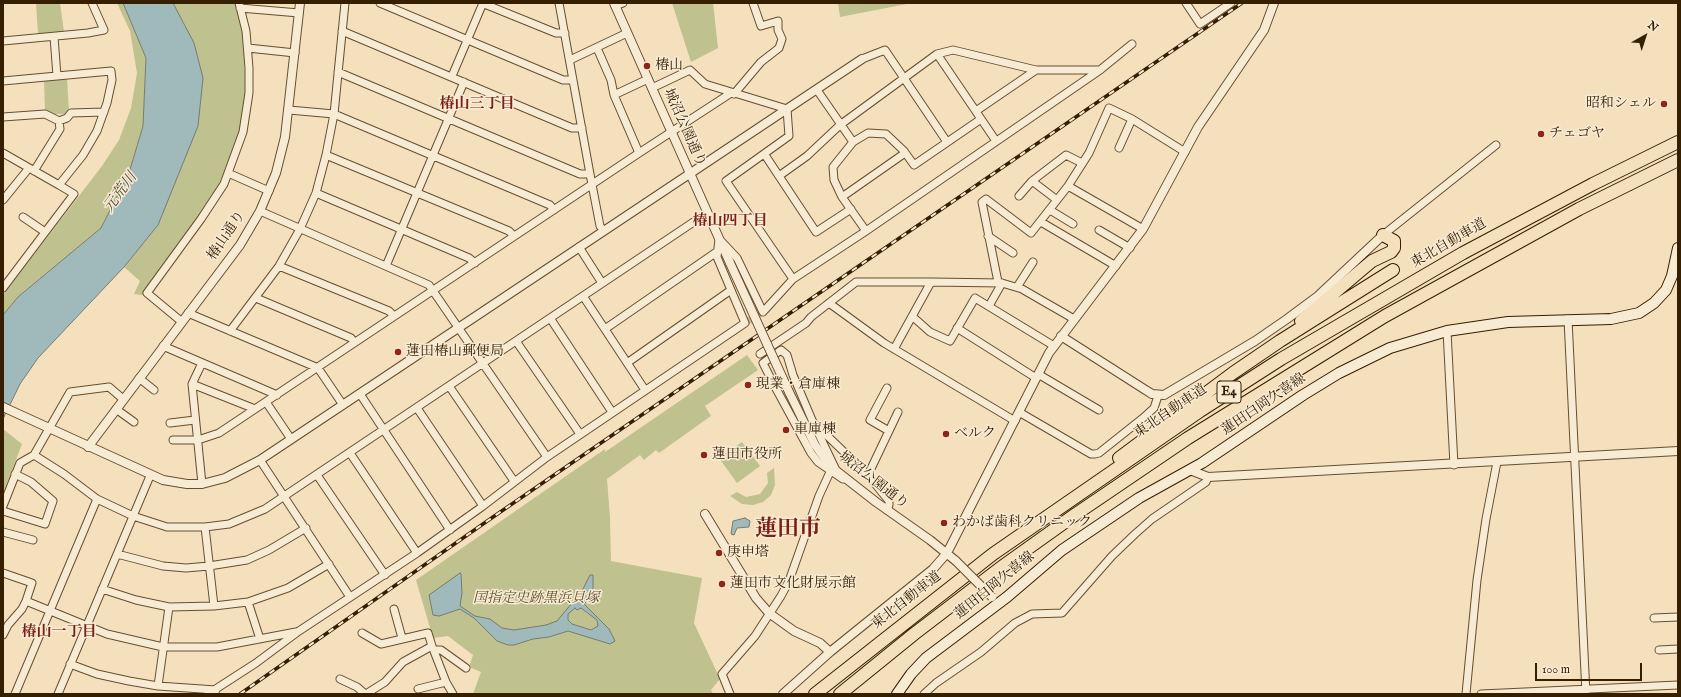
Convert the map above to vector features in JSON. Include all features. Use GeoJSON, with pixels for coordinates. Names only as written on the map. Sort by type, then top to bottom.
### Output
{"type":"FeatureCollection","features":[{"type":"Feature","properties":{"kind":"highway","name":"東北自動車道"},"geometry":{"type":"LineString","coordinates":[[814,694],[993,554],[1074,496],[1200,411],[1302,347],[1469,249],[1593,184],[1678,142]]}},
{"type":"Feature","properties":{"kind":"highway","name":"E4"},"geometry":{"type":"LineString","coordinates":[[840,694],[925,625],[999,569],[1076,514],[1188,438],[1385,316],[1579,210],[1678,160]]}},
{"type":"Feature","properties":{"kind":"highway"},"geometry":{"type":"LineString","coordinates":[[1280,341],[1354,275],[1376,258],[1391,252],[1394,248],[1394,241],[1383,235]]}},
{"type":"Feature","properties":{"kind":"highway"},"geometry":{"type":"LineString","coordinates":[[1074,496],[1134,445],[1233,373],[1280,341],[1393,270]]}},
{"type":"Feature","properties":{"kind":"main road","name":"蓮田白岡久喜線"},"geometry":{"type":"LineString","coordinates":[[897,694],[911,674],[926,658],[995,601],[1079,537],[1139,498],[1190,470],[1303,395],[1339,373],[1390,348],[1447,330],[1495,323],[1611,319],[1630,316],[1646,308],[1660,297],[1669,283],[1678,248]]}},
{"type":"Feature","properties":{"kind":"street"},"geometry":{"type":"LineString","coordinates":[[3,41],[54,37],[104,30],[92,3]]}},
{"type":"Feature","properties":{"kind":"street","name":"椿山通り"},"geometry":{"type":"LineString","coordinates":[[88,447],[240,245],[260,211],[276,173],[283,144],[289,110],[300,3]]}},
{"type":"Feature","properties":{"kind":"street"},"geometry":{"type":"LineString","coordinates":[[230,330],[279,266],[300,229],[316,193],[326,155],[334,114],[345,3]]}},
{"type":"Feature","properties":{"kind":"street"},"geometry":{"type":"LineString","coordinates":[[380,3],[563,80],[573,80]]}},
{"type":"Feature","properties":{"kind":"street"},"geometry":{"type":"LineString","coordinates":[[452,76],[483,3],[556,33],[565,33]]}},
{"type":"Feature","properties":{"kind":"street"},"geometry":{"type":"LineString","coordinates":[[560,3],[590,174],[600,226],[603,230]]}},
{"type":"Feature","properties":{"kind":"street"},"geometry":{"type":"LineString","coordinates":[[173,440],[198,440],[219,433],[639,152],[733,94],[761,62],[779,48],[782,39],[778,30],[778,21],[761,26],[753,3]]}},
{"type":"Feature","properties":{"kind":"street"},"geometry":{"type":"LineString","coordinates":[[1186,3],[1200,24],[1231,3]]}},
{"type":"Feature","properties":{"kind":"street"},"geometry":{"type":"LineString","coordinates":[[783,694],[830,652],[933,569],[947,553],[1037,376],[1054,346],[1143,229],[1211,106],[1264,30],[1274,3]]}},
{"type":"Feature","properties":{"kind":"street","name":"城沼公園通り"},"geometry":{"type":"LineString","coordinates":[[617,4],[627,33],[707,213],[789,392],[823,458],[838,474],[947,553],[995,601]]}},
{"type":"Feature","properties":{"kind":"street"},"geometry":{"type":"LineString","coordinates":[[182,322],[147,293],[201,219],[224,184],[243,132],[249,92],[248,48],[240,5],[299,13]]}},
{"type":"Feature","properties":{"kind":"street"},"geometry":{"type":"LineString","coordinates":[[342,31],[452,76],[572,128],[582,128]]}},
{"type":"Feature","properties":{"kind":"street"},"geometry":{"type":"LineString","coordinates":[[570,60],[627,33]]}},
{"type":"Feature","properties":{"kind":"street"},"geometry":{"type":"LineString","coordinates":[[54,37],[57,76]]}},
{"type":"Feature","properties":{"kind":"street"},"geometry":{"type":"LineString","coordinates":[[719,239],[737,258],[763,312],[793,279],[866,231],[1100,70],[1132,44]]}},
{"type":"Feature","properties":{"kind":"street"},"geometry":{"type":"LineString","coordinates":[[248,48],[295,53]]}},
{"type":"Feature","properties":{"kind":"street"},"geometry":{"type":"LineString","coordinates":[[597,48],[611,80],[614,95],[639,152]]}},
{"type":"Feature","properties":{"kind":"street"},"geometry":{"type":"LineString","coordinates":[[3,407],[150,476],[174,483],[202,484],[236,474],[260,460],[690,172],[817,90],[862,59],[884,50],[905,77],[947,142]]}},
{"type":"Feature","properties":{"kind":"street"},"geometry":{"type":"LineString","coordinates":[[779,176],[807,156],[840,125],[937,54],[953,50],[1036,70],[1100,70]]}},
{"type":"Feature","properties":{"kind":"street"},"geometry":{"type":"LineString","coordinates":[[937,54],[996,141]]}},
{"type":"Feature","properties":{"kind":"street"},"geometry":{"type":"LineString","coordinates":[[652,88],[690,70],[705,84],[733,94],[787,109]]}},
{"type":"Feature","properties":{"kind":"street"},"geometry":{"type":"LineString","coordinates":[[976,111],[1036,70]]}},
{"type":"Feature","properties":{"kind":"street"},"geometry":{"type":"LineString","coordinates":[[3,81],[111,71],[112,80],[104,112],[97,131],[82,155],[59,185]]}},
{"type":"Feature","properties":{"kind":"street"},"geometry":{"type":"LineString","coordinates":[[338,72],[580,174],[590,174]]}},
{"type":"Feature","properties":{"kind":"street"},"geometry":{"type":"LineString","coordinates":[[614,95],[648,79]]}},
{"type":"Feature","properties":{"kind":"street"},"geometry":{"type":"LineString","coordinates":[[386,266],[464,82]]}},
{"type":"Feature","properties":{"kind":"street"},"geometry":{"type":"LineString","coordinates":[[817,90],[853,142]]}},
{"type":"Feature","properties":{"kind":"street"},"geometry":{"type":"LineString","coordinates":[[989,306],[1000,282],[988,236],[982,202],[986,199],[1031,233],[1068,186],[1089,153],[1109,108],[1132,119],[1185,152]]}},
{"type":"Feature","properties":{"kind":"street"},"geometry":{"type":"LineString","coordinates":[[787,109],[789,136],[765,155],[726,181],[793,279]]}},
{"type":"Feature","properties":{"kind":"street"},"geometry":{"type":"LineString","coordinates":[[289,110],[334,114],[550,205],[554,210]]}},
{"type":"Feature","properties":{"kind":"street"},"geometry":{"type":"LineString","coordinates":[[3,117],[45,114],[58,121],[67,118],[71,113],[104,112]]}},
{"type":"Feature","properties":{"kind":"street"},"geometry":{"type":"LineString","coordinates":[[866,231],[842,196],[834,180],[833,167],[853,142],[868,133],[886,134],[906,153],[914,165],[981,119]]}},
{"type":"Feature","properties":{"kind":"street"},"geometry":{"type":"LineString","coordinates":[[1119,148],[1132,119]]}},
{"type":"Feature","properties":{"kind":"street"},"geometry":{"type":"LineString","coordinates":[[3,200],[32,170],[60,129],[58,121]]}},
{"type":"Feature","properties":{"kind":"street"},"geometry":{"type":"LineString","coordinates":[[1061,336],[1144,389],[1158,396],[1167,394],[1287,319],[1318,296],[1383,235],[1496,145]]}},
{"type":"Feature","properties":{"kind":"street"},"geometry":{"type":"LineString","coordinates":[[3,153],[74,194],[6,279],[3,288]]}},
{"type":"Feature","properties":{"kind":"street"},"geometry":{"type":"LineString","coordinates":[[842,196],[906,153]]}},
{"type":"Feature","properties":{"kind":"street"},"geometry":{"type":"LineString","coordinates":[[326,155],[509,232],[514,236]]}},
{"type":"Feature","properties":{"kind":"street"},"geometry":{"type":"LineString","coordinates":[[765,155],[816,232],[851,209]]}},
{"type":"Feature","properties":{"kind":"street"},"geometry":{"type":"LineString","coordinates":[[1020,196],[1032,181],[1066,155],[1082,163]]}},
{"type":"Feature","properties":{"kind":"street"},"geometry":{"type":"LineString","coordinates":[[228,173],[269,191]]}},
{"type":"Feature","properties":{"kind":"street"},"geometry":{"type":"LineString","coordinates":[[1032,181],[1057,200]]}},
{"type":"Feature","properties":{"kind":"street"},"geometry":{"type":"LineString","coordinates":[[1068,186],[1143,229]]}},
{"type":"Feature","properties":{"kind":"street"},"geometry":{"type":"LineString","coordinates":[[316,193],[469,258],[475,263]]}},
{"type":"Feature","properties":{"kind":"street"},"geometry":{"type":"LineString","coordinates":[[1050,210],[1073,224]]}},
{"type":"Feature","properties":{"kind":"street"},"geometry":{"type":"LineString","coordinates":[[260,211],[429,285],[434,290],[547,457]]}},
{"type":"Feature","properties":{"kind":"street"},"geometry":{"type":"LineString","coordinates":[[34,455],[64,474],[97,499],[134,516],[167,527],[205,527],[229,524],[265,509],[284,497],[707,213]]}},
{"type":"Feature","properties":{"kind":"street"},"geometry":{"type":"LineString","coordinates":[[23,217],[45,232]]}},
{"type":"Feature","properties":{"kind":"street"},"geometry":{"type":"LineString","coordinates":[[1041,222],[1116,266]]}},
{"type":"Feature","properties":{"kind":"street"},"geometry":{"type":"LineString","coordinates":[[1099,230],[1130,248]]}},
{"type":"Feature","properties":{"kind":"street"},"geometry":{"type":"LineString","coordinates":[[988,236],[1013,253]]}},
{"type":"Feature","properties":{"kind":"street"},"geometry":{"type":"LineString","coordinates":[[208,694],[256,664],[299,631],[417,553],[483,506],[547,457],[745,322],[717,257],[719,239]]}},
{"type":"Feature","properties":{"kind":"street"},"geometry":{"type":"LineString","coordinates":[[579,247],[602,283]]}},
{"type":"Feature","properties":{"kind":"street"},"geometry":{"type":"LineString","coordinates":[[605,330],[718,251]]}},
{"type":"Feature","properties":{"kind":"street"},"geometry":{"type":"LineString","coordinates":[[1017,287],[1033,262]]}},
{"type":"Feature","properties":{"kind":"street"},"geometry":{"type":"LineString","coordinates":[[279,266],[389,311],[394,316]]}},
{"type":"Feature","properties":{"kind":"street"},"geometry":{"type":"LineString","coordinates":[[760,354],[806,323],[856,282],[1000,282],[1017,287],[1040,298],[1074,319]]}},
{"type":"Feature","properties":{"kind":"street"},"geometry":{"type":"LineString","coordinates":[[894,349],[931,282]]}},
{"type":"Feature","properties":{"kind":"street"},"geometry":{"type":"LineString","coordinates":[[627,363],[731,290]]}},
{"type":"Feature","properties":{"kind":"street"},"geometry":{"type":"LineString","coordinates":[[583,296],[645,390]]}},
{"type":"Feature","properties":{"kind":"street"},"geometry":{"type":"LineString","coordinates":[[256,298],[351,338],[354,342]]}},
{"type":"Feature","properties":{"kind":"street"},"geometry":{"type":"LineString","coordinates":[[912,316],[930,332],[950,341],[975,298],[1054,346]]}},
{"type":"Feature","properties":{"kind":"street"},"geometry":{"type":"LineString","coordinates":[[829,303],[894,349],[1015,421]]}},
{"type":"Feature","properties":{"kind":"street"},"geometry":{"type":"LineString","coordinates":[[188,313],[318,368],[343,404]]}},
{"type":"Feature","properties":{"kind":"street"},"geometry":{"type":"LineString","coordinates":[[550,318],[612,412]]}},
{"type":"Feature","properties":{"kind":"street"},"geometry":{"type":"LineString","coordinates":[[1568,320],[1576,457],[1586,692]]}},
{"type":"Feature","properties":{"kind":"street"},"geometry":{"type":"LineString","coordinates":[[957,328],[1037,376],[1099,410]]}},
{"type":"Feature","properties":{"kind":"street"},"geometry":{"type":"LineString","coordinates":[[1447,330],[1454,465]]}},
{"type":"Feature","properties":{"kind":"street"},"geometry":{"type":"LineString","coordinates":[[516,341],[580,434]]}},
{"type":"Feature","properties":{"kind":"street"},"geometry":{"type":"LineString","coordinates":[[163,346],[277,395]]}},
{"type":"Feature","properties":{"kind":"street"},"geometry":{"type":"LineString","coordinates":[[838,474],[812,420],[793,375],[787,355],[782,350],[763,363],[805,444],[818,462],[830,472],[853,485]]}},
{"type":"Feature","properties":{"kind":"street"},"geometry":{"type":"LineString","coordinates":[[202,363],[192,384],[202,484]]}},
{"type":"Feature","properties":{"kind":"street"},"geometry":{"type":"LineString","coordinates":[[139,378],[154,390]]}},
{"type":"Feature","properties":{"kind":"street"},"geometry":{"type":"LineString","coordinates":[[192,384],[255,409]]}},
{"type":"Feature","properties":{"kind":"street"},"geometry":{"type":"LineString","coordinates":[[450,386],[514,481]]}},
{"type":"Feature","properties":{"kind":"street"},"geometry":{"type":"LineString","coordinates":[[3,506],[20,463],[34,455],[70,392],[109,387],[123,399]]}},
{"type":"Feature","properties":{"kind":"street"},"geometry":{"type":"LineString","coordinates":[[887,388],[870,420],[889,431]]}},
{"type":"Feature","properties":{"kind":"street"},"geometry":{"type":"LineString","coordinates":[[360,394],[450,530]]}},
{"type":"Feature","properties":{"kind":"street"},"geometry":{"type":"LineString","coordinates":[[1019,412],[1090,454],[1095,454],[1154,408],[1158,396]]}},
{"type":"Feature","properties":{"kind":"street"},"geometry":{"type":"LineString","coordinates":[[266,402],[291,439]]}},
{"type":"Feature","properties":{"kind":"street"},"geometry":{"type":"LineString","coordinates":[[417,408],[483,506]]}},
{"type":"Feature","properties":{"kind":"street"},"geometry":{"type":"LineString","coordinates":[[116,409],[134,422]]}},
{"type":"Feature","properties":{"kind":"street"},"geometry":{"type":"LineString","coordinates":[[868,475],[898,412]]}},
{"type":"Feature","properties":{"kind":"street"},"geometry":{"type":"LineString","coordinates":[[170,423],[196,420]]}},
{"type":"Feature","properties":{"kind":"street"},"geometry":{"type":"LineString","coordinates":[[812,420],[868,475],[888,501],[889,505],[887,510]]}},
{"type":"Feature","properties":{"kind":"street"},"geometry":{"type":"LineString","coordinates":[[1190,470],[1208,477],[1454,465],[1678,451]]}},
{"type":"Feature","properties":{"kind":"street"},"geometry":{"type":"LineString","coordinates":[[350,453],[417,553]]}},
{"type":"Feature","properties":{"kind":"street"},"geometry":{"type":"LineString","coordinates":[[260,460],[350,597]]}},
{"type":"Feature","properties":{"kind":"street"},"geometry":{"type":"LineString","coordinates":[[1466,694],[1478,572],[1497,462]]}},
{"type":"Feature","properties":{"kind":"street"},"geometry":{"type":"LineString","coordinates":[[730,694],[722,674],[755,636],[789,581],[819,496],[830,472]]}},
{"type":"Feature","properties":{"kind":"street"},"geometry":{"type":"LineString","coordinates":[[3,511],[45,524],[53,501],[31,482],[15,474]]}},
{"type":"Feature","properties":{"kind":"street"},"geometry":{"type":"LineString","coordinates":[[317,475],[385,575]]}},
{"type":"Feature","properties":{"kind":"street"},"geometry":{"type":"LineString","coordinates":[[58,694],[150,476]]}},
{"type":"Feature","properties":{"kind":"street"},"geometry":{"type":"LineString","coordinates":[[924,694],[981,652],[1015,623],[1032,614],[1062,612],[1112,556],[1135,534],[1152,519],[1206,482],[1208,477]]}},
{"type":"Feature","properties":{"kind":"street"},"geometry":{"type":"LineString","coordinates":[[15,694],[49,610],[97,499]]}},
{"type":"Feature","properties":{"kind":"street"},"geometry":{"type":"LineString","coordinates":[[705,514],[756,598],[769,613],[794,631],[820,643],[830,652]]}},
{"type":"Feature","properties":{"kind":"street"},"geometry":{"type":"LineString","coordinates":[[205,527],[214,606]]}},
{"type":"Feature","properties":{"kind":"street"},"geometry":{"type":"LineString","coordinates":[[117,554],[163,566],[186,568],[209,566],[248,560],[269,550],[306,528]]}},
{"type":"Feature","properties":{"kind":"street"},"geometry":{"type":"LineString","coordinates":[[3,532],[33,540]]}},
{"type":"Feature","properties":{"kind":"street"},"geometry":{"type":"LineString","coordinates":[[102,589],[136,600],[169,607],[214,606],[248,602],[288,588],[329,564]]}},
{"type":"Feature","properties":{"kind":"street"},"geometry":{"type":"LineString","coordinates":[[3,573],[32,583],[22,609],[8,625],[3,635]]}},
{"type":"Feature","properties":{"kind":"street"},"geometry":{"type":"LineString","coordinates":[[26,601],[108,634],[163,647],[217,647],[299,631]]}},
{"type":"Feature","properties":{"kind":"street"},"geometry":{"type":"LineString","coordinates":[[248,602],[260,639]]}},
{"type":"Feature","properties":{"kind":"street"},"geometry":{"type":"LineString","coordinates":[[158,686],[169,607]]}},
{"type":"Feature","properties":{"kind":"street"},"geometry":{"type":"LineString","coordinates":[[394,609],[402,638]]}},
{"type":"Feature","properties":{"kind":"street"},"geometry":{"type":"LineString","coordinates":[[1654,618],[1678,617]]}},
{"type":"Feature","properties":{"kind":"street"},"geometry":{"type":"LineString","coordinates":[[362,633],[381,644],[428,633],[446,682],[453,694]]}},
{"type":"Feature","properties":{"kind":"street"},"geometry":{"type":"LineString","coordinates":[[340,679],[357,687],[365,694],[386,682],[403,662],[433,648],[441,650],[466,668]]}},
{"type":"Feature","properties":{"kind":"street"},"geometry":{"type":"LineString","coordinates":[[1660,650],[1678,649]]}},
{"type":"Feature","properties":{"kind":"street"},"geometry":{"type":"LineString","coordinates":[[70,664],[97,674],[158,686],[216,690]]}},
{"type":"Feature","properties":{"kind":"street"},"geometry":{"type":"LineString","coordinates":[[418,689],[446,682]]}},
{"type":"Feature","properties":{"kind":"street"},"geometry":{"type":"LineString","coordinates":[[1481,694],[1586,692],[1678,684]]}},
{"type":"Feature","properties":{"kind":"green space"},"geometry":{"type":"Polygon","coordinates":[[[36,3],[60,3],[64,32],[38,34],[36,3]]]}},
{"type":"Feature","properties":{"kind":"green space"},"geometry":{"type":"Polygon","coordinates":[[[117,3],[123,3],[146,58],[143,126],[129,173],[101,228],[18,297],[3,315],[3,295],[102,166],[119,140],[131,108],[137,73],[130,31],[117,3]]]}},
{"type":"Feature","properties":{"kind":"green space"},"geometry":{"type":"Polygon","coordinates":[[[173,3],[235,3],[244,40],[245,100],[238,135],[223,178],[203,213],[142,295],[134,294],[140,281],[124,267],[158,225],[187,29],[173,3]]]}},
{"type":"Feature","properties":{"kind":"green space"},"geometry":{"type":"Polygon","coordinates":[[[672,3],[713,3],[718,48],[691,62],[672,3]]]}},
{"type":"Feature","properties":{"kind":"green space"},"geometry":{"type":"Polygon","coordinates":[[[838,3],[912,3],[840,17],[838,3]]]}},
{"type":"Feature","properties":{"kind":"green space"},"geometry":{"type":"Polygon","coordinates":[[[67,78],[69,111],[65,114],[51,114],[45,111],[44,80],[67,78]]]}},
{"type":"Feature","properties":{"kind":"green space","name":"国指定史跡黒浜貝塚"},"geometry":{"type":"Polygon","coordinates":[[[747,355],[758,370],[705,406],[711,416],[659,453],[656,450],[644,460],[640,455],[607,479],[611,561],[702,578],[694,623],[720,679],[711,690],[713,694],[473,694],[481,672],[469,667],[473,655],[448,636],[433,638],[416,580],[605,449],[605,452],[747,355]]]}},
{"type":"Feature","properties":{"kind":"green space"},"geometry":{"type":"Polygon","coordinates":[[[3,429],[22,444],[3,494],[3,429]]]}},
{"type":"Feature","properties":{"kind":"green space"},"geometry":{"type":"Polygon","coordinates":[[[742,442],[760,466],[737,483],[719,458],[742,442]]]}},
{"type":"Feature","properties":{"kind":"green space"},"geometry":{"type":"Polygon","coordinates":[[[774,468],[775,485],[771,495],[763,502],[753,505],[742,504],[730,496],[737,492],[746,497],[760,494],[768,483],[767,473],[774,468]]]}},
{"type":"Feature","properties":{"kind":"water","name":"元荒川"},"geometry":{"type":"Polygon","coordinates":[[[123,3],[173,3],[194,43],[203,78],[198,126],[158,225],[124,267],[38,358],[20,384],[3,419],[3,315],[18,297],[101,228],[129,173],[143,126],[146,58],[123,3]]]}},
{"type":"Feature","properties":{"kind":"water"},"geometry":{"type":"Polygon","coordinates":[[[745,518],[750,521],[749,527],[737,528],[734,535],[731,534],[733,521],[745,518]]]}},
{"type":"Feature","properties":{"kind":"water"},"geometry":{"type":"Polygon","coordinates":[[[460,573],[462,593],[460,606],[475,616],[490,619],[502,628],[514,630],[546,625],[557,621],[582,591],[590,575],[593,575],[593,597],[584,604],[609,629],[615,641],[610,644],[568,631],[549,637],[508,645],[497,641],[474,618],[460,609],[439,616],[433,615],[429,595],[460,573]],[[575,608],[568,614],[568,620],[572,624],[591,630],[598,626],[597,620],[581,608],[577,610],[575,608]]]}},
{"type":"Feature","properties":{"kind":"tunnel"},"geometry":{"type":"LineString","coordinates":[[745,323],[763,312]]}},
{"type":"Feature","properties":{"kind":"railway"},"geometry":{"type":"LineString","coordinates":[[240,694],[493,517],[1242,3]]}},
{"type":"Feature","properties":{"kind":"place","name":"椿山"},"geometry":{"type":"Point","coordinates":[647,66]}},
{"type":"Feature","properties":{"kind":"place","name":"昭和シェル"},"geometry":{"type":"Point","coordinates":[1664,104]}},
{"type":"Feature","properties":{"kind":"place","name":"チェゴヤ"},"geometry":{"type":"Point","coordinates":[1541,134]}},
{"type":"Feature","properties":{"kind":"place","name":"蓮田椿山郵便局"},"geometry":{"type":"Point","coordinates":[398,352]}},
{"type":"Feature","properties":{"kind":"place","name":"現業・倉庫棟"},"geometry":{"type":"Point","coordinates":[748,385]}},
{"type":"Feature","properties":{"kind":"place","name":"車庫棟"},"geometry":{"type":"Point","coordinates":[786,430]}},
{"type":"Feature","properties":{"kind":"place","name":"ベルク"},"geometry":{"type":"Point","coordinates":[946,434]}},
{"type":"Feature","properties":{"kind":"place","name":"蓮田市役所"},"geometry":{"type":"Point","coordinates":[704,455]}},
{"type":"Feature","properties":{"kind":"place","name":"わかば歯科クリニック"},"geometry":{"type":"Point","coordinates":[944,523]}},
{"type":"Feature","properties":{"kind":"place","name":"庚申塔"},"geometry":{"type":"Point","coordinates":[719,553]}},
{"type":"Feature","properties":{"kind":"place","name":"蓮田市文化財展示館"},"geometry":{"type":"Point","coordinates":[722,584]}},
{"type":"Feature","properties":{"kind":"district","name":"椿山三丁目"},"geometry":{"type":"Point","coordinates":[477,105]}},
{"type":"Feature","properties":{"kind":"district","name":"椿山四丁目"},"geometry":{"type":"Point","coordinates":[730,222]}},
{"type":"Feature","properties":{"kind":"district","name":"蓮田市"},"geometry":{"type":"Point","coordinates":[788,530]}},
{"type":"Feature","properties":{"kind":"district","name":"椿山一丁目"},"geometry":{"type":"Point","coordinates":[59,633]}}]}
